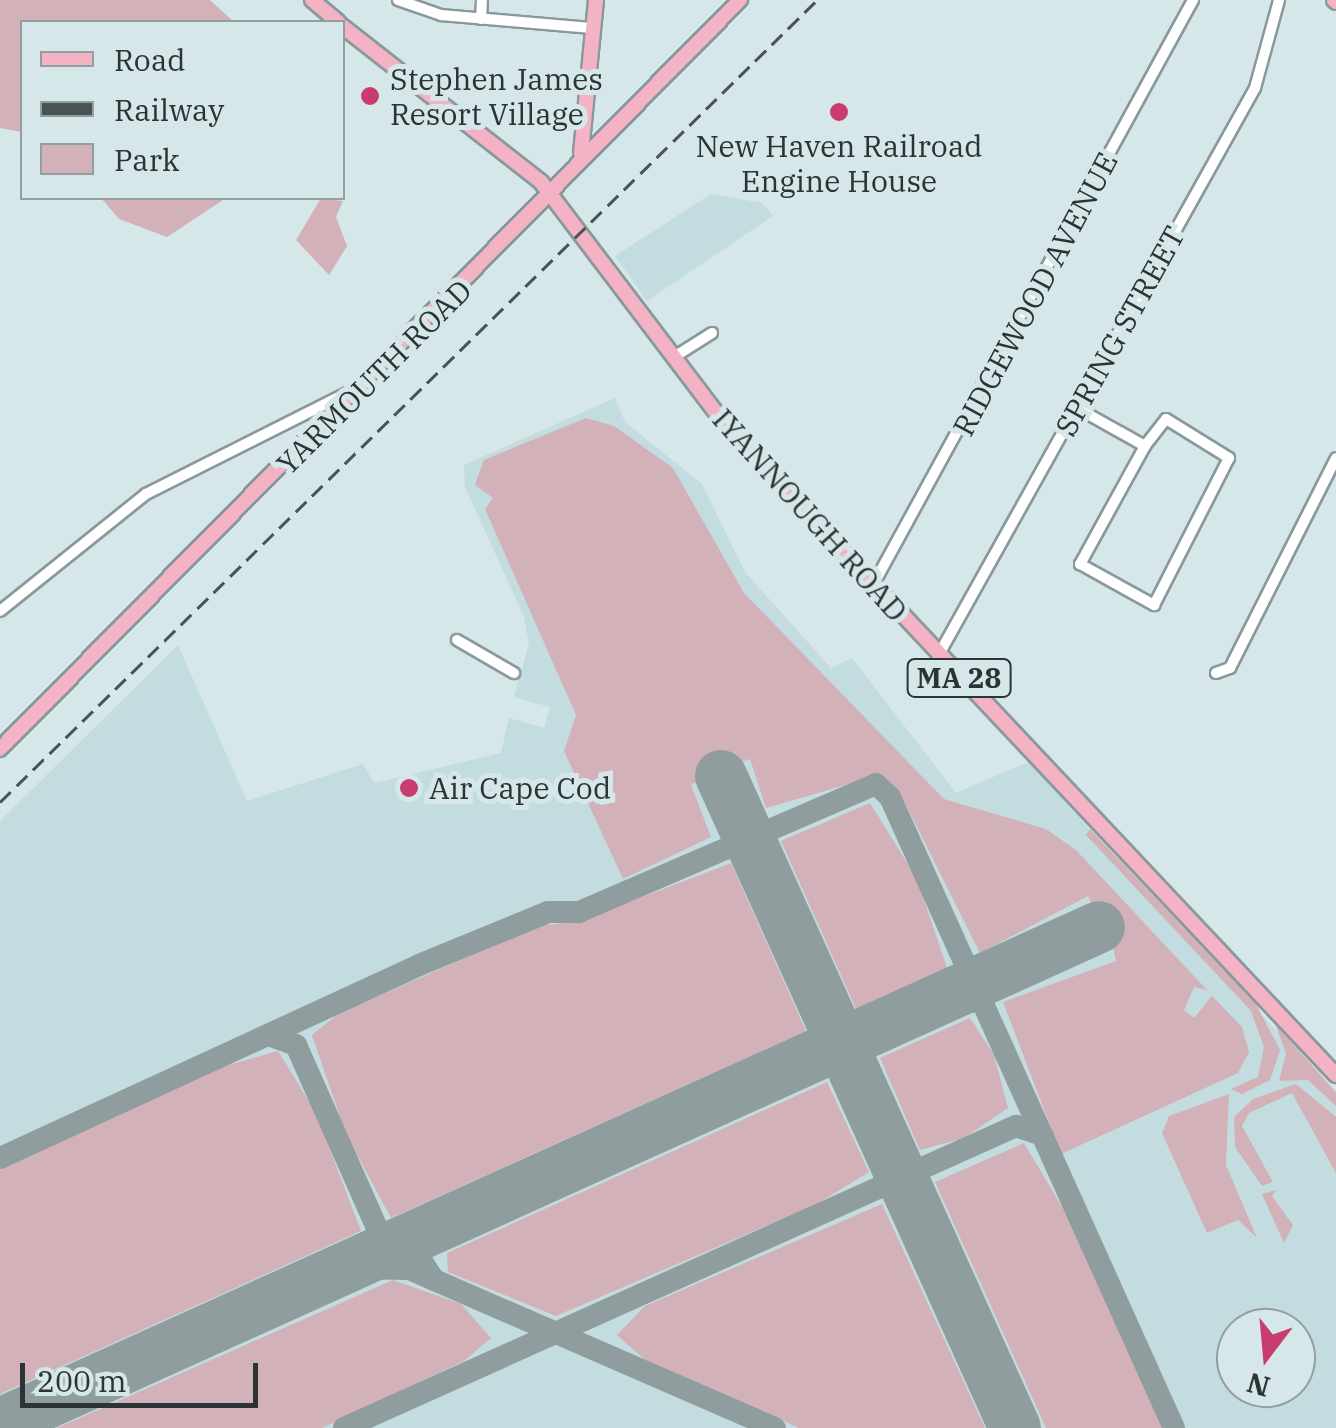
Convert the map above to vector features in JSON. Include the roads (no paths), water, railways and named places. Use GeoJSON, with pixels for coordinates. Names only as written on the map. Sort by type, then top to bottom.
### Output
{"type":"FeatureCollection","features":[{"type":"Feature","properties":{"kind":"main road","name":"IYANNOUGH ROAD"},"geometry":{"type":"LineString","coordinates":[[312,0],[335,20]]}},
{"type":"Feature","properties":{"kind":"main road"},"geometry":{"type":"LineString","coordinates":[[578,162],[588,116],[596,0]]}},
{"type":"Feature","properties":{"kind":"main road","name":"YARMOUTH ROAD"},"geometry":{"type":"LineString","coordinates":[[0,748],[364,388],[553,196],[609,126],[740,0]]}},
{"type":"Feature","properties":{"kind":"main road","name":"IYANNOUGH ROAD"},"geometry":{"type":"LineString","coordinates":[[345,28],[553,196],[674,357],[872,585],[1336,1079]]}},
{"type":"Feature","properties":{"kind":"main road"},"geometry":{"type":"LineString","coordinates":[[588,116],[609,126]]}},
{"type":"Feature","properties":{"kind":"street"},"geometry":{"type":"LineString","coordinates":[[398,0],[482,19],[594,28]]}},
{"type":"Feature","properties":{"kind":"street"},"geometry":{"type":"LineString","coordinates":[[482,0],[482,19]]}},
{"type":"Feature","properties":{"kind":"street","name":"RIDGEWOOD AVENUE"},"geometry":{"type":"LineString","coordinates":[[872,585],[1193,0]]}},
{"type":"Feature","properties":{"kind":"street","name":"SPRING STREET"},"geometry":{"type":"LineString","coordinates":[[938,656],[1255,88],[1280,0]]}},
{"type":"Feature","properties":{"kind":"street"},"geometry":{"type":"LineString","coordinates":[[674,357],[712,333]]}},
{"type":"Feature","properties":{"kind":"street"},"geometry":{"type":"LineString","coordinates":[[0,612],[146,494],[314,406],[364,388]]}},
{"type":"Feature","properties":{"kind":"street"},"geometry":{"type":"LineString","coordinates":[[314,406],[331,420]]}},
{"type":"Feature","properties":{"kind":"street"},"geometry":{"type":"LineString","coordinates":[[1077,408],[1145,446]]}},
{"type":"Feature","properties":{"kind":"street"},"geometry":{"type":"LineString","coordinates":[[1166,419],[1229,458],[1154,605],[1080,564],[1145,446],[1166,419]]}},
{"type":"Feature","properties":{"kind":"street"},"geometry":{"type":"LineString","coordinates":[[1216,673],[1230,668],[1336,458]]}},
{"type":"Feature","properties":{"kind":"street"},"geometry":{"type":"LineString","coordinates":[[457,640],[514,672]]}},
{"type":"Feature","properties":{"kind":"railway"},"geometry":{"type":"LineString","coordinates":[[0,802],[817,0]]}},
{"type":"Feature","properties":{"kind":"place","name":"Stephen James Resort Village"},"geometry":{"type":"Point","coordinates":[370,96]}},
{"type":"Feature","properties":{"kind":"place","name":"New Haven Railroad Engine House"},"geometry":{"type":"Point","coordinates":[839,112]}},
{"type":"Feature","properties":{"kind":"place","name":"Air Cape Cod"},"geometry":{"type":"Point","coordinates":[409,788]}}]}
